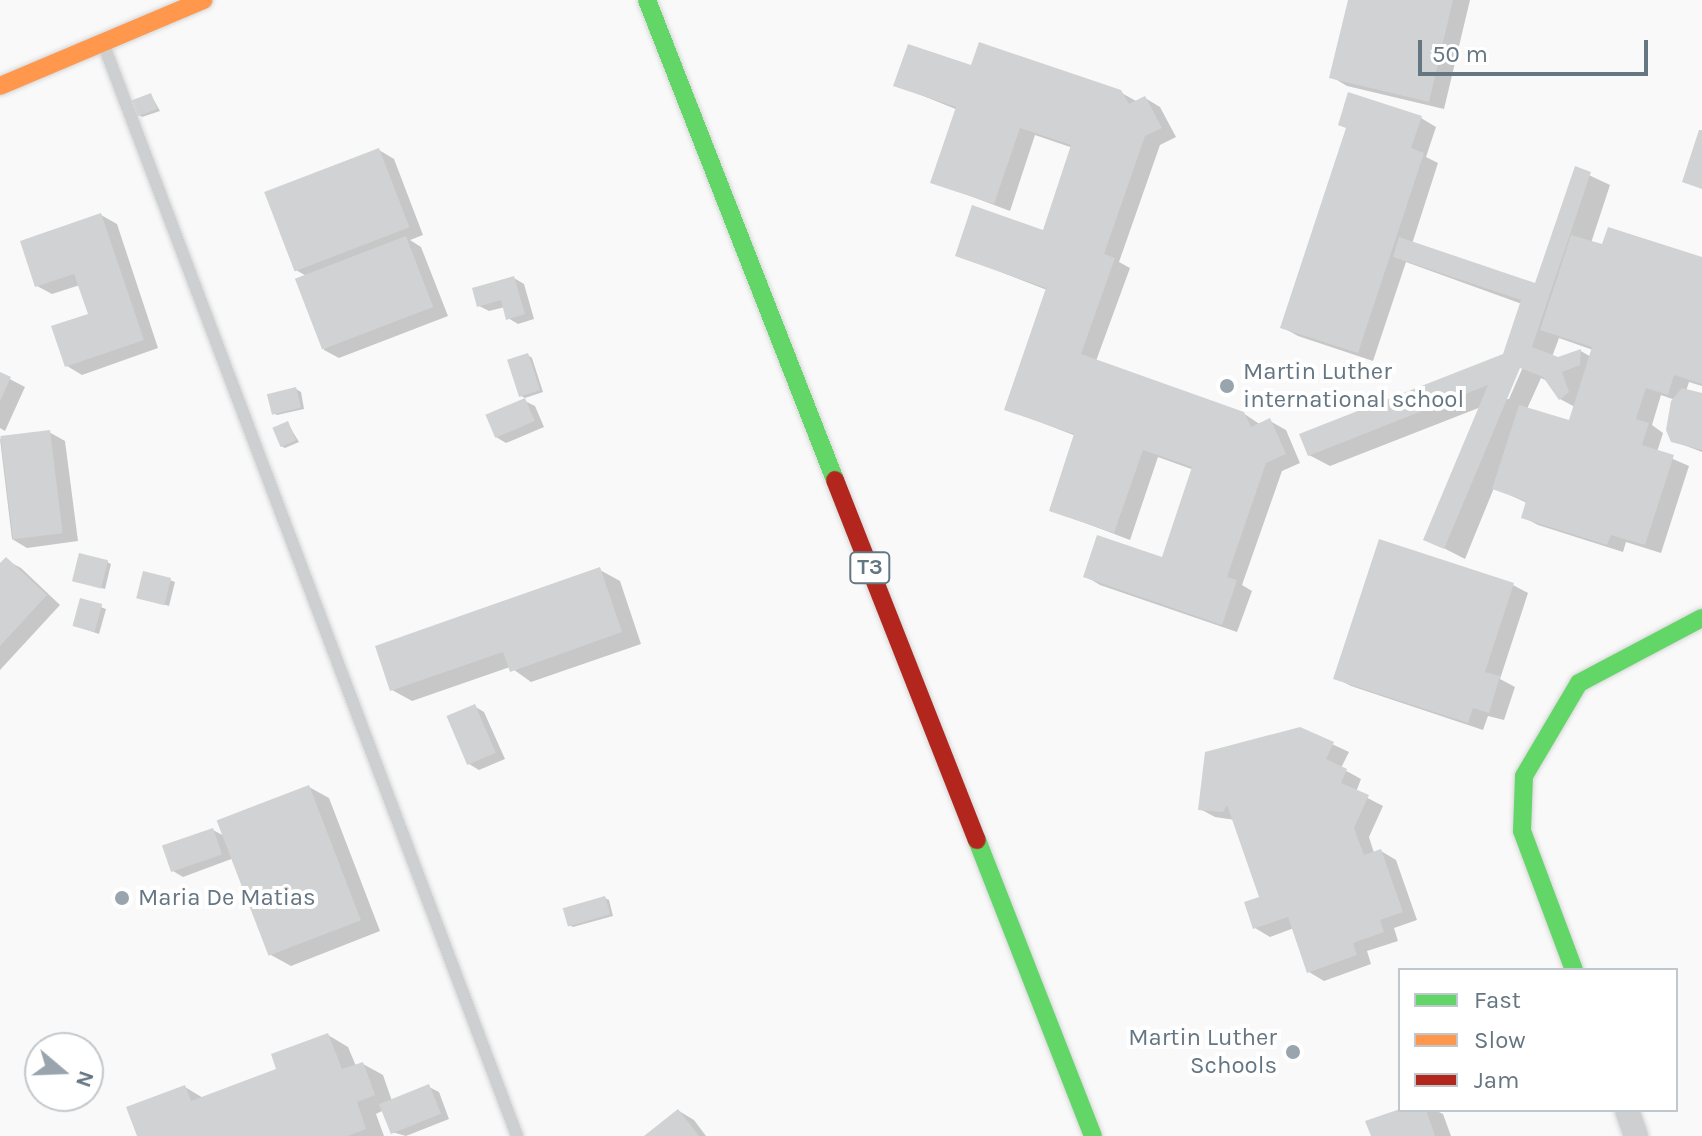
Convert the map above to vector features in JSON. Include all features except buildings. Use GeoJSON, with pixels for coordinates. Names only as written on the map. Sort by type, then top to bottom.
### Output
{"type":"FeatureCollection","features":[{"type":"Feature","properties":{"kind":"main road"},"geometry":{"type":"LineString","coordinates":[[0,86],[204,0]]}},
{"type":"Feature","properties":{"kind":"main road","name":"T3"},"geometry":{"type":"LineString","coordinates":[[647,0],[1093,1136]]}},
{"type":"Feature","properties":{"kind":"main road"},"geometry":{"type":"LineString","coordinates":[[1573,968],[1522,831],[1524,776],[1579,683],[1702,618]]}},
{"type":"Feature","properties":{"kind":"street"},"geometry":{"type":"LineString","coordinates":[[1628,1112],[1636,1136]]}},
{"type":"Feature","properties":{"kind":"lane"},"geometry":{"type":"LineString","coordinates":[[103,43],[517,1136]]}},
{"type":"Feature","properties":{"kind":"traffic: fast"},"geometry":{"type":"LineString","coordinates":[[647,0],[835,480]]}},
{"type":"Feature","properties":{"kind":"traffic: fast"},"geometry":{"type":"LineString","coordinates":[[1573,968],[1522,831],[1524,776],[1579,683],[1702,618]]}},
{"type":"Feature","properties":{"kind":"traffic: fast"},"geometry":{"type":"LineString","coordinates":[[977,840],[1093,1136]]}},
{"type":"Feature","properties":{"kind":"traffic: slow"},"geometry":{"type":"LineString","coordinates":[[0,86],[204,0]]}},
{"type":"Feature","properties":{"kind":"traffic: jam"},"geometry":{"type":"LineString","coordinates":[[835,480],[977,840]]}},
{"type":"Feature","properties":{"kind":"place","name":"Martin Luther international school"},"geometry":{"type":"Point","coordinates":[1227,386]}},
{"type":"Feature","properties":{"kind":"place","name":"Maria De Matias"},"geometry":{"type":"Point","coordinates":[122,898]}},
{"type":"Feature","properties":{"kind":"place","name":"Martin Luther Schools"},"geometry":{"type":"Point","coordinates":[1293,1052]}}]}
